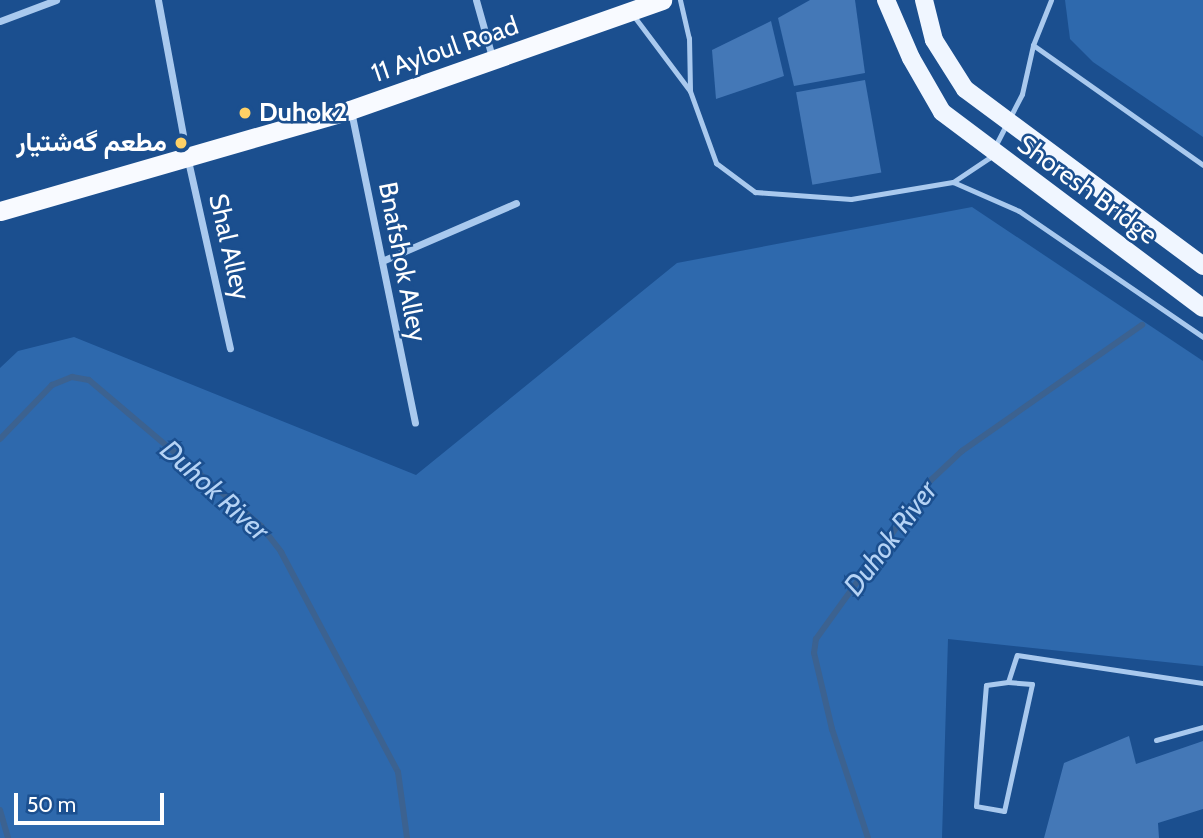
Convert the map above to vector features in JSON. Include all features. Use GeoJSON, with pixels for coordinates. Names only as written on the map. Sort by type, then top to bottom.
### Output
{"type":"FeatureCollection","features":[{"type":"Feature","properties":{"kind":"highway","name":"11 Ayloul Road"},"geometry":{"type":"LineString","coordinates":[[0,211],[350,110],[632,14],[662,0]]}},
{"type":"Feature","properties":{"kind":"main road","name":"Shoresh Bridge"},"geometry":{"type":"LineString","coordinates":[[886,0],[911,58],[942,112],[1203,308]]}},
{"type":"Feature","properties":{"kind":"main road","name":"Shoresh Bridge"},"geometry":{"type":"LineString","coordinates":[[924,0],[934,40],[965,89],[1203,266]]}},
{"type":"Feature","properties":{"kind":"street"},"geometry":{"type":"LineString","coordinates":[[0,19],[55,0]]}},
{"type":"Feature","properties":{"kind":"street","name":"Shal Alley"},"geometry":{"type":"LineString","coordinates":[[158,0],[187,156],[230,348]]}},
{"type":"Feature","properties":{"kind":"street"},"geometry":{"type":"LineString","coordinates":[[476,0],[493,61]]}},
{"type":"Feature","properties":{"kind":"street","name":"Bnafshok Alley"},"geometry":{"type":"LineString","coordinates":[[350,110],[415,422]]}},
{"type":"Feature","properties":{"kind":"street"},"geometry":{"type":"LineString","coordinates":[[382,261],[516,203]]}},
{"type":"Feature","properties":{"kind":"lane"},"geometry":{"type":"LineString","coordinates":[[680,0],[690,38],[690,91]]}},
{"type":"Feature","properties":{"kind":"lane"},"geometry":{"type":"LineString","coordinates":[[632,14],[690,91],[716,163],[755,192],[851,199],[953,182],[989,158],[1022,94],[1033,45],[1051,0]]}},
{"type":"Feature","properties":{"kind":"lane"},"geometry":{"type":"LineString","coordinates":[[1033,45],[1203,165]]}},
{"type":"Feature","properties":{"kind":"lane"},"geometry":{"type":"LineString","coordinates":[[953,182],[1019,211],[1203,337]]}},
{"type":"Feature","properties":{"kind":"lane"},"geometry":{"type":"LineString","coordinates":[[1008,682],[1017,655],[1203,683]]}},
{"type":"Feature","properties":{"kind":"lane"},"geometry":{"type":"LineString","coordinates":[[1008,682],[1032,684],[1004,811],[976,806],[986,685],[1008,682]]}},
{"type":"Feature","properties":{"kind":"lane"},"geometry":{"type":"LineString","coordinates":[[1156,740],[1203,727]]}},
{"type":"Feature","properties":{"kind":"shaded area"},"geometry":{"type":"Polygon","coordinates":[[[1065,0],[1203,0],[1203,137],[1093,62],[1070,39],[1065,0]]]}},
{"type":"Feature","properties":{"kind":"shaded area"},"geometry":{"type":"Polygon","coordinates":[[[972,207],[1203,361],[1203,666],[948,639],[942,838],[0,838],[0,368],[18,351],[74,337],[416,475],[677,263],[972,207]]]}},
{"type":"Feature","properties":{"kind":"building"},"geometry":{"type":"Polygon","coordinates":[[[810,0],[855,0],[865,73],[794,86],[778,18],[810,0]]]}},
{"type":"Feature","properties":{"kind":"building"},"geometry":{"type":"Polygon","coordinates":[[[771,21],[784,76],[716,99],[712,50],[771,21]]]}},
{"type":"Feature","properties":{"kind":"building"},"geometry":{"type":"Polygon","coordinates":[[[865,80],[881,173],[812,185],[796,92],[865,80]]]}},
{"type":"Feature","properties":{"kind":"building"},"geometry":{"type":"Polygon","coordinates":[[[1129,736],[1136,764],[1203,741],[1203,809],[1158,823],[1159,838],[1044,838],[1064,763],[1129,736]]]}},
{"type":"Feature","properties":{"kind":"waterway","name":"Duhok River"},"geometry":{"type":"LineString","coordinates":[[868,838],[832,729],[814,653],[816,639],[930,481],[962,451],[1142,325]]}},
{"type":"Feature","properties":{"kind":"waterway","name":"Duhok River"},"geometry":{"type":"LineString","coordinates":[[0,439],[52,385],[72,377],[89,380],[261,526],[281,552],[398,772],[407,838]]}},
{"type":"Feature","properties":{"kind":"waterway","name":"Duhok River"},"geometry":{"type":"LineString","coordinates":[[0,810],[8,838]]}},
{"type":"Feature","properties":{"kind":"place","name":"Duhok2"},"geometry":{"type":"Point","coordinates":[245,113]}},
{"type":"Feature","properties":{"kind":"place","name":"مطعم گەشتیار"},"geometry":{"type":"Point","coordinates":[181,143]}}]}
